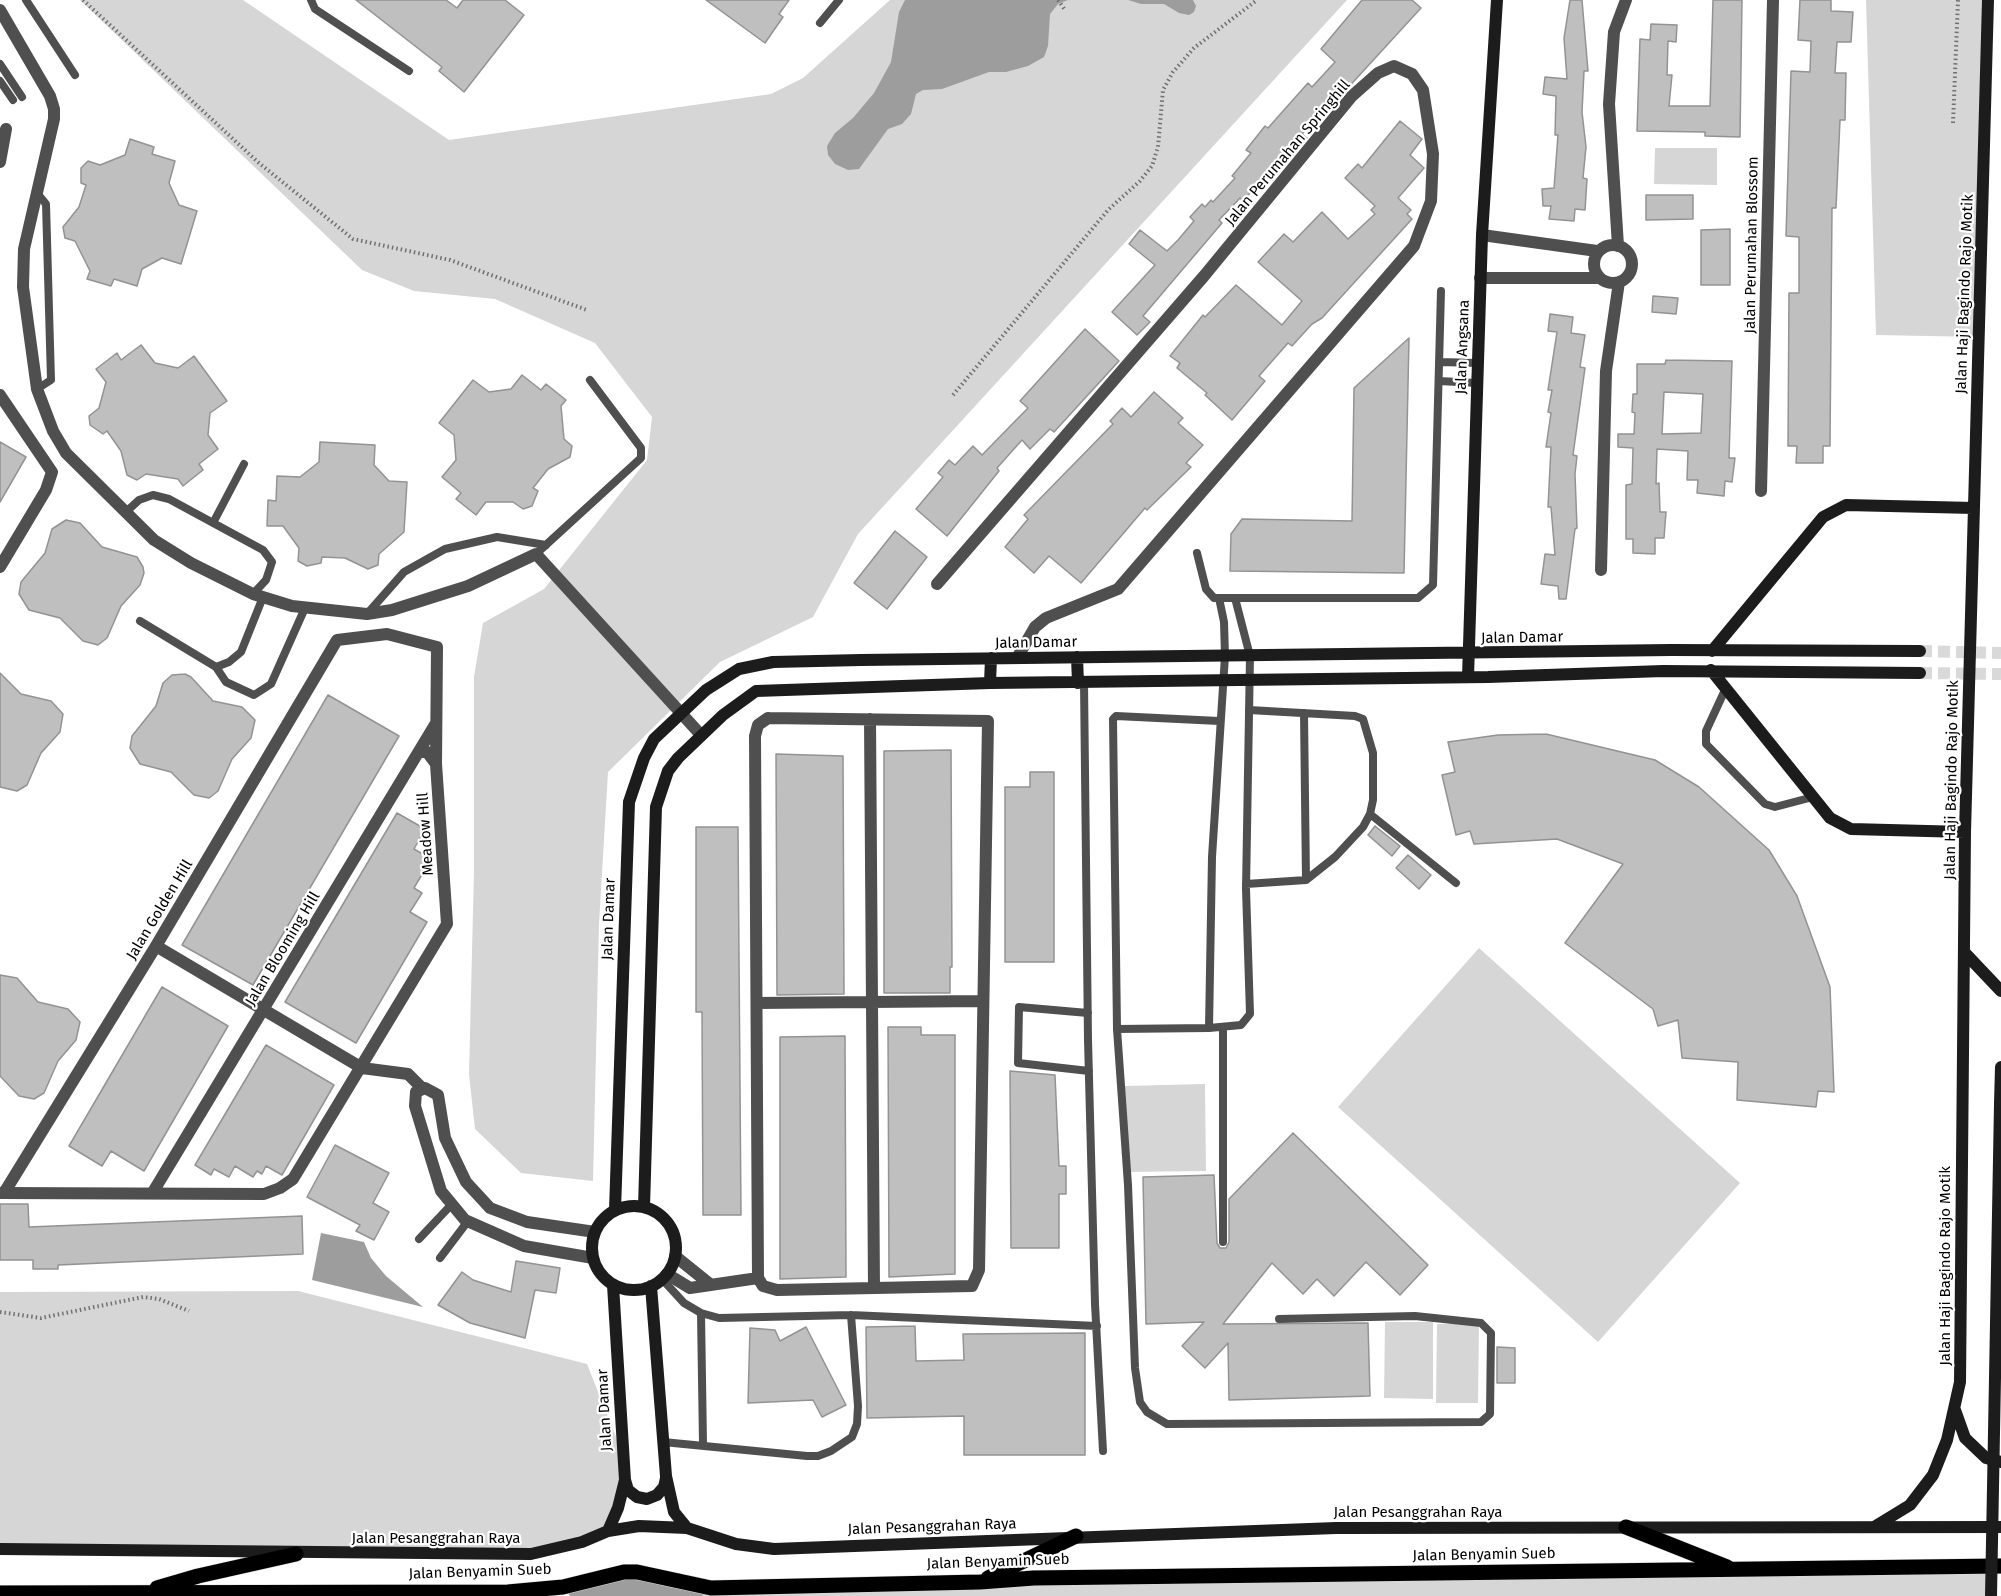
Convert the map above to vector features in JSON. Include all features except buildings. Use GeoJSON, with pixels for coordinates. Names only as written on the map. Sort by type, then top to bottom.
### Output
{"type":"FeatureCollection","features":[{"type":"Feature","properties":{"kind":"main road"},"geometry":{"type":"LineString","coordinates":[[1626,1527],[1734,1570]]}},
{"type":"Feature","properties":{"kind":"main road"},"geometry":{"type":"LineString","coordinates":[[980,1582],[1076,1536]]}},
{"type":"Feature","properties":{"kind":"main road"},"geometry":{"type":"LineString","coordinates":[[143,1593],[198,1576],[296,1554]]}},
{"type":"Feature","properties":{"kind":"main road","name":"Jalan Benyamin Sueb"},"geometry":{"type":"LineString","coordinates":[[0,1593],[567,1592],[624,1572],[637,1572],[704,1592],[1034,1578],[2001,1566]]}},
{"type":"Feature","properties":{"kind":"street","name":"Jalan Angsana"},"geometry":{"type":"LineString","coordinates":[[1468,677],[1480,278],[1497,0]]}},
{"type":"Feature","properties":{"kind":"street","name":"Jalan Angsana"},"geometry":{"type":"LineString","coordinates":[[1496,18],[1506,0]]}},
{"type":"Feature","properties":{"kind":"street"},"geometry":{"type":"LineString","coordinates":[[1618,246],[1609,104],[1614,32],[1626,0]]}},
{"type":"Feature","properties":{"kind":"street","name":"Jalan Perumahan Blossom"},"geometry":{"type":"LineString","coordinates":[[1761,491],[1773,0]]}},
{"type":"Feature","properties":{"kind":"street","name":"Jalan Haji Bagindo Rajo Motik"},"geometry":{"type":"LineString","coordinates":[[1873,1528],[1910,1505],[1933,1475],[1947,1440],[1960,1382],[1965,832],[1988,0]]}},
{"type":"Feature","properties":{"kind":"street"},"geometry":{"type":"LineString","coordinates":[[0,10],[45,88],[54,109],[54,119],[24,249],[23,287],[37,389],[53,431],[66,453],[154,540],[191,563],[258,596],[305,608],[367,614],[468,586],[536,554],[701,735]]}},
{"type":"Feature","properties":{"kind":"street","name":"Jalan Perumahan Springhill"},"geometry":{"type":"LineString","coordinates":[[937,584],[1204,276],[1352,96],[1378,73],[1394,66],[1412,74],[1423,90],[1433,154],[1431,201],[1414,246],[1118,590],[1046,618],[1035,627],[1017,658]]}},
{"type":"Feature","properties":{"kind":"street"},"geometry":{"type":"LineString","coordinates":[[0,162],[6,129]]}},
{"type":"Feature","properties":{"kind":"street"},"geometry":{"type":"LineString","coordinates":[[1480,278],[1599,278],[1609,283],[1619,282],[1627,277],[1631,268],[1631,258],[1626,250],[1618,246],[1606,246],[1597,251],[1482,235]]}},
{"type":"Feature","properties":{"kind":"street"},"geometry":{"type":"LineString","coordinates":[[1597,251],[1594,266],[1599,278]]}},
{"type":"Feature","properties":{"kind":"street"},"geometry":{"type":"LineString","coordinates":[[1601,570],[1606,371],[1619,282]]}},
{"type":"Feature","properties":{"kind":"street"},"geometry":{"type":"LineString","coordinates":[[0,395],[52,472],[46,490],[0,567]]}},
{"type":"Feature","properties":{"kind":"street"},"geometry":{"type":"LineString","coordinates":[[1712,651],[1823,517],[1846,505],[1974,508]]}},
{"type":"Feature","properties":{"kind":"street","name":"Meadow Hill"},"geometry":{"type":"LineString","coordinates":[[337,640],[387,633],[437,648],[436,764],[447,924],[362,1068]]}},
{"type":"Feature","properties":{"kind":"street","name":"Jalan Golden Hill"},"geometry":{"type":"LineString","coordinates":[[2,1193],[156,946],[337,640]]}},
{"type":"Feature","properties":{"kind":"street","name":"Jalan Damar"},"geometry":{"type":"LineString","coordinates":[[615,1210],[629,802],[644,758],[654,739],[681,712],[722,678],[739,669],[758,664],[991,658],[1920,651]]}},
{"type":"Feature","properties":{"kind":"street"},"geometry":{"type":"LineString","coordinates":[[1077,657],[1081,682]]}},
{"type":"Feature","properties":{"kind":"street"},"geometry":{"type":"LineString","coordinates":[[990,683],[991,658]]}},
{"type":"Feature","properties":{"kind":"street"},"geometry":{"type":"LineString","coordinates":[[1711,670],[1830,818],[1851,829],[1965,832]]}},
{"type":"Feature","properties":{"kind":"street"},"geometry":{"type":"LineString","coordinates":[[644,1207],[656,807],[668,771],[701,735],[756,691],[990,683],[1468,677],[1711,670],[1920,673]]}},
{"type":"Feature","properties":{"kind":"street"},"geometry":{"type":"LineString","coordinates":[[768,718],[988,721],[983,1001],[979,1270],[972,1286],[777,1290],[763,1286],[758,1278],[755,736],[758,725],[768,718]]}},
{"type":"Feature","properties":{"kind":"street"},"geometry":{"type":"LineString","coordinates":[[870,719],[874,1288]]}},
{"type":"Feature","properties":{"kind":"street","name":"Jalan Blooming Hill"},"geometry":{"type":"LineString","coordinates":[[153,1192],[437,721]]}},
{"type":"Feature","properties":{"kind":"street"},"geometry":{"type":"LineString","coordinates":[[420,752],[427,752],[436,764]]}},
{"type":"Feature","properties":{"kind":"street"},"geometry":{"type":"LineString","coordinates":[[156,946],[362,1068],[408,1074],[422,1088],[432,1090],[438,1095],[445,1138],[466,1182],[490,1208],[527,1222],[595,1232]]}},
{"type":"Feature","properties":{"kind":"street"},"geometry":{"type":"LineString","coordinates":[[1964,952],[2001,991]]}},
{"type":"Feature","properties":{"kind":"street"},"geometry":{"type":"LineString","coordinates":[[757,1003],[983,1001]]}},
{"type":"Feature","properties":{"kind":"street"},"geometry":{"type":"LineString","coordinates":[[1992,1596],[2001,1067]]}},
{"type":"Feature","properties":{"kind":"street"},"geometry":{"type":"LineString","coordinates":[[2,1193],[264,1194],[280,1188],[293,1179],[362,1068]]}},
{"type":"Feature","properties":{"kind":"street"},"geometry":{"type":"LineString","coordinates":[[422,1088],[416,1092],[414,1100],[441,1191],[468,1221],[524,1246],[593,1258]]}},
{"type":"Feature","properties":{"kind":"street"},"geometry":{"type":"LineString","coordinates":[[630,1205],[644,1207],[659,1214],[670,1226],[675,1242],[675,1256],[664,1276],[651,1286],[625,1289],[613,1285],[600,1273],[593,1258],[592,1245],[595,1232],[603,1219],[615,1210],[630,1205]]}},
{"type":"Feature","properties":{"kind":"street"},"geometry":{"type":"LineString","coordinates":[[675,1256],[711,1285]]}},
{"type":"Feature","properties":{"kind":"street"},"geometry":{"type":"LineString","coordinates":[[664,1276],[690,1288],[758,1278]]}},
{"type":"Feature","properties":{"kind":"street","name":"Jalan Damar"},"geometry":{"type":"LineString","coordinates":[[608,1531],[618,1509],[625,1480],[613,1285]]}},
{"type":"Feature","properties":{"kind":"street"},"geometry":{"type":"LineString","coordinates":[[651,1286],[666,1476],[674,1512],[687,1528]]}},
{"type":"Feature","properties":{"kind":"street"},"geometry":{"type":"LineString","coordinates":[[1960,1382],[1955,1411],[1965,1438],[1986,1458],[2001,1462]]}},
{"type":"Feature","properties":{"kind":"street"},"geometry":{"type":"LineString","coordinates":[[625,1480],[628,1490],[637,1497],[647,1498],[657,1495],[664,1487],[666,1476]]}},
{"type":"Feature","properties":{"kind":"street","name":"Jalan Pesanggrahan Raya"},"geometry":{"type":"LineString","coordinates":[[0,1549],[296,1554],[531,1554],[582,1542],[608,1531],[639,1526],[687,1528],[736,1544],[774,1549],[1336,1528],[1873,1528]]}},
{"type":"Feature","properties":{"kind":"street"},"geometry":{"type":"LineString","coordinates":[[1873,1528],[2001,1527]]}},
{"type":"Feature","properties":{"kind":"lane"},"geometry":{"type":"LineString","coordinates":[[26,0],[75,75]]}},
{"type":"Feature","properties":{"kind":"lane"},"geometry":{"type":"LineString","coordinates":[[311,0],[315,9],[409,71]]}},
{"type":"Feature","properties":{"kind":"lane"},"geometry":{"type":"LineString","coordinates":[[820,23],[839,0]]}},
{"type":"Feature","properties":{"kind":"lane"},"geometry":{"type":"LineString","coordinates":[[0,64],[22,97]]}},
{"type":"Feature","properties":{"kind":"lane"},"geometry":{"type":"LineString","coordinates":[[0,81],[12,100]]}},
{"type":"Feature","properties":{"kind":"lane"},"geometry":{"type":"LineString","coordinates":[[37,193],[46,204],[51,380],[37,389]]}},
{"type":"Feature","properties":{"kind":"lane"},"geometry":{"type":"LineString","coordinates":[[1197,553],[1206,589],[1214,598],[1418,598],[1433,585],[1440,291]]}},
{"type":"Feature","properties":{"kind":"lane"},"geometry":{"type":"LineString","coordinates":[[1439,362],[1478,363]]}},
{"type":"Feature","properties":{"kind":"lane"},"geometry":{"type":"LineString","coordinates":[[536,554],[641,458],[641,448],[590,380]]}},
{"type":"Feature","properties":{"kind":"lane"},"geometry":{"type":"LineString","coordinates":[[1439,381],[1478,383]]}},
{"type":"Feature","properties":{"kind":"lane"},"geometry":{"type":"LineString","coordinates":[[213,522],[244,464]]}},
{"type":"Feature","properties":{"kind":"lane"},"geometry":{"type":"LineString","coordinates":[[127,511],[139,500],[153,495],[169,499],[263,550],[272,562],[258,596],[241,652],[230,662],[216,667]]}},
{"type":"Feature","properties":{"kind":"lane"},"geometry":{"type":"LineString","coordinates":[[367,614],[404,572],[445,549],[497,537],[546,545]]}},
{"type":"Feature","properties":{"kind":"lane"},"geometry":{"type":"LineString","coordinates":[[1209,1028],[1212,857],[1225,656],[1224,622],[1219,598]]}},
{"type":"Feature","properties":{"kind":"lane"},"geometry":{"type":"LineString","coordinates":[[1117,1029],[1209,1028],[1241,1025],[1250,1014],[1246,885],[1250,656],[1235,598]]}},
{"type":"Feature","properties":{"kind":"lane"},"geometry":{"type":"LineString","coordinates":[[140,621],[216,667],[226,682],[254,695],[271,684],[305,608]]}},
{"type":"Feature","properties":{"kind":"lane"},"geometry":{"type":"LineString","coordinates":[[1081,682],[1089,1071],[1103,1451]]}},
{"type":"Feature","properties":{"kind":"lane"},"geometry":{"type":"LineString","coordinates":[[1725,690],[1706,731],[1706,744],[1765,804],[1775,807],[1813,797]]}},
{"type":"Feature","properties":{"kind":"lane"},"geometry":{"type":"LineString","coordinates":[[1246,885],[1306,880],[1352,840],[1370,814],[1373,800],[1373,753],[1365,722],[1355,716],[1249,710]]}},
{"type":"Feature","properties":{"kind":"lane"},"geometry":{"type":"LineString","coordinates":[[1304,713],[1306,880]]}},
{"type":"Feature","properties":{"kind":"lane"},"geometry":{"type":"LineString","coordinates":[[1219,721],[1116,716],[1113,719],[1117,1029],[1129,1208],[1135,1368],[1140,1402],[1147,1412],[1167,1424],[1481,1422],[1490,1414],[1491,1333],[1481,1323],[1415,1316],[1279,1319]]}},
{"type":"Feature","properties":{"kind":"lane"},"geometry":{"type":"LineString","coordinates":[[1370,814],[1456,883]]}},
{"type":"Feature","properties":{"kind":"lane"},"geometry":{"type":"LineString","coordinates":[[1088,1013],[1019,1007],[1018,1063],[1089,1071]]}},
{"type":"Feature","properties":{"kind":"lane"},"geometry":{"type":"LineString","coordinates":[[1223,1027],[1223,1242]]}},
{"type":"Feature","properties":{"kind":"lane"},"geometry":{"type":"LineString","coordinates":[[419,1239],[452,1204]]}},
{"type":"Feature","properties":{"kind":"lane"},"geometry":{"type":"LineString","coordinates":[[440,1258],[468,1221]]}},
{"type":"Feature","properties":{"kind":"lane"},"geometry":{"type":"LineString","coordinates":[[664,1276],[684,1303],[701,1313],[719,1318],[851,1315],[1097,1326]]}},
{"type":"Feature","properties":{"kind":"lane"},"geometry":{"type":"LineString","coordinates":[[701,1313],[703,1444]]}},
{"type":"Feature","properties":{"kind":"lane"},"geometry":{"type":"LineString","coordinates":[[663,1442],[818,1456],[831,1451],[852,1437],[858,1406],[851,1315]]}},
{"type":"Feature","properties":{"kind":"path"},"geometry":{"type":"LineString","coordinates":[[82,0],[259,163],[353,239],[450,260],[587,310]]}},
{"type":"Feature","properties":{"kind":"path"},"geometry":{"type":"LineString","coordinates":[[1059,0],[1065,10]]}},
{"type":"Feature","properties":{"kind":"path"},"geometry":{"type":"LineString","coordinates":[[953,395],[1108,210],[1140,181],[1152,166],[1158,147],[1163,90],[1173,72],[1194,48],[1257,0]]}},
{"type":"Feature","properties":{"kind":"path"},"geometry":{"type":"LineString","coordinates":[[1953,123],[1958,0]]}},
{"type":"Feature","properties":{"kind":"path"},"geometry":{"type":"LineString","coordinates":[[0,1312],[41,1318],[143,1297],[159,1299],[189,1311]]}},
{"type":"Feature","properties":{"kind":"shaded area"},"geometry":{"type":"Polygon","coordinates":[[[80,0],[243,0],[449,140],[771,94],[803,78],[890,0],[1347,0],[858,534],[813,617],[720,662],[608,772],[599,924],[593,1181],[521,1173],[475,1129],[469,1074],[474,871],[474,677],[483,623],[544,589],[647,460],[652,417],[595,343],[495,299],[414,291],[362,270],[80,0]]]}},
{"type":"Feature","properties":{"kind":"shaded area"},"geometry":{"type":"Polygon","coordinates":[[[905,0],[1068,0],[1058,4],[1050,14],[1048,46],[1044,57],[1028,66],[1006,72],[989,72],[942,89],[923,90],[916,94],[911,114],[902,124],[888,129],[859,169],[848,170],[835,164],[828,155],[827,146],[835,133],[853,118],[874,93],[891,62],[899,12],[905,0]]]}},
{"type":"Feature","properties":{"kind":"shaded area"},"geometry":{"type":"Polygon","coordinates":[[[1128,0],[1193,0],[1196,6],[1194,12],[1189,15],[1179,13],[1164,4],[1141,4],[1128,0]]]}},
{"type":"Feature","properties":{"kind":"shaded area"},"geometry":{"type":"Polygon","coordinates":[[[1866,0],[1989,0],[1979,337],[1876,335],[1866,0]]]}},
{"type":"Feature","properties":{"kind":"shaded area"},"geometry":{"type":"Polygon","coordinates":[[[1655,148],[1717,148],[1717,185],[1654,184],[1655,148]]]}},
{"type":"Feature","properties":{"kind":"shaded area"},"geometry":{"type":"Polygon","coordinates":[[[1479,948],[1740,1183],[1598,1342],[1338,1107],[1479,948]]]}},
{"type":"Feature","properties":{"kind":"shaded area"},"geometry":{"type":"Polygon","coordinates":[[[1205,1084],[1206,1171],[1126,1172],[1125,1086],[1205,1084]]]}},
{"type":"Feature","properties":{"kind":"shaded area"},"geometry":{"type":"Polygon","coordinates":[[[321,1233],[364,1242],[371,1258],[386,1276],[423,1307],[312,1280],[321,1233]]]}},
{"type":"Feature","properties":{"kind":"shaded area"},"geometry":{"type":"Polygon","coordinates":[[[298,1291],[587,1364],[623,1455],[625,1480],[608,1531],[531,1554],[0,1554],[0,1292],[298,1291]]]}},
{"type":"Feature","properties":{"kind":"shaded area"},"geometry":{"type":"Polygon","coordinates":[[[1385,1322],[1433,1322],[1433,1399],[1384,1398],[1385,1322]]]}},
{"type":"Feature","properties":{"kind":"shaded area"},"geometry":{"type":"Polygon","coordinates":[[[1437,1324],[1479,1324],[1478,1403],[1436,1403],[1437,1324]]]}},
{"type":"Feature","properties":{"kind":"shaded area"},"geometry":{"type":"Polygon","coordinates":[[[1992,1567],[1991,1596],[702,1596],[708,1589],[1992,1567]]]}},
{"type":"Feature","properties":{"kind":"shaded area"},"geometry":{"type":"Polygon","coordinates":[[[624,1572],[711,1588],[702,1596],[570,1596],[563,1587],[624,1572]]]}},
{"type":"Feature","properties":{"kind":"tunnel"},"geometry":{"type":"LineString","coordinates":[[1920,651],[2001,653]]}},
{"type":"Feature","properties":{"kind":"tunnel"},"geometry":{"type":"LineString","coordinates":[[1920,673],[2001,674]]}}]}
